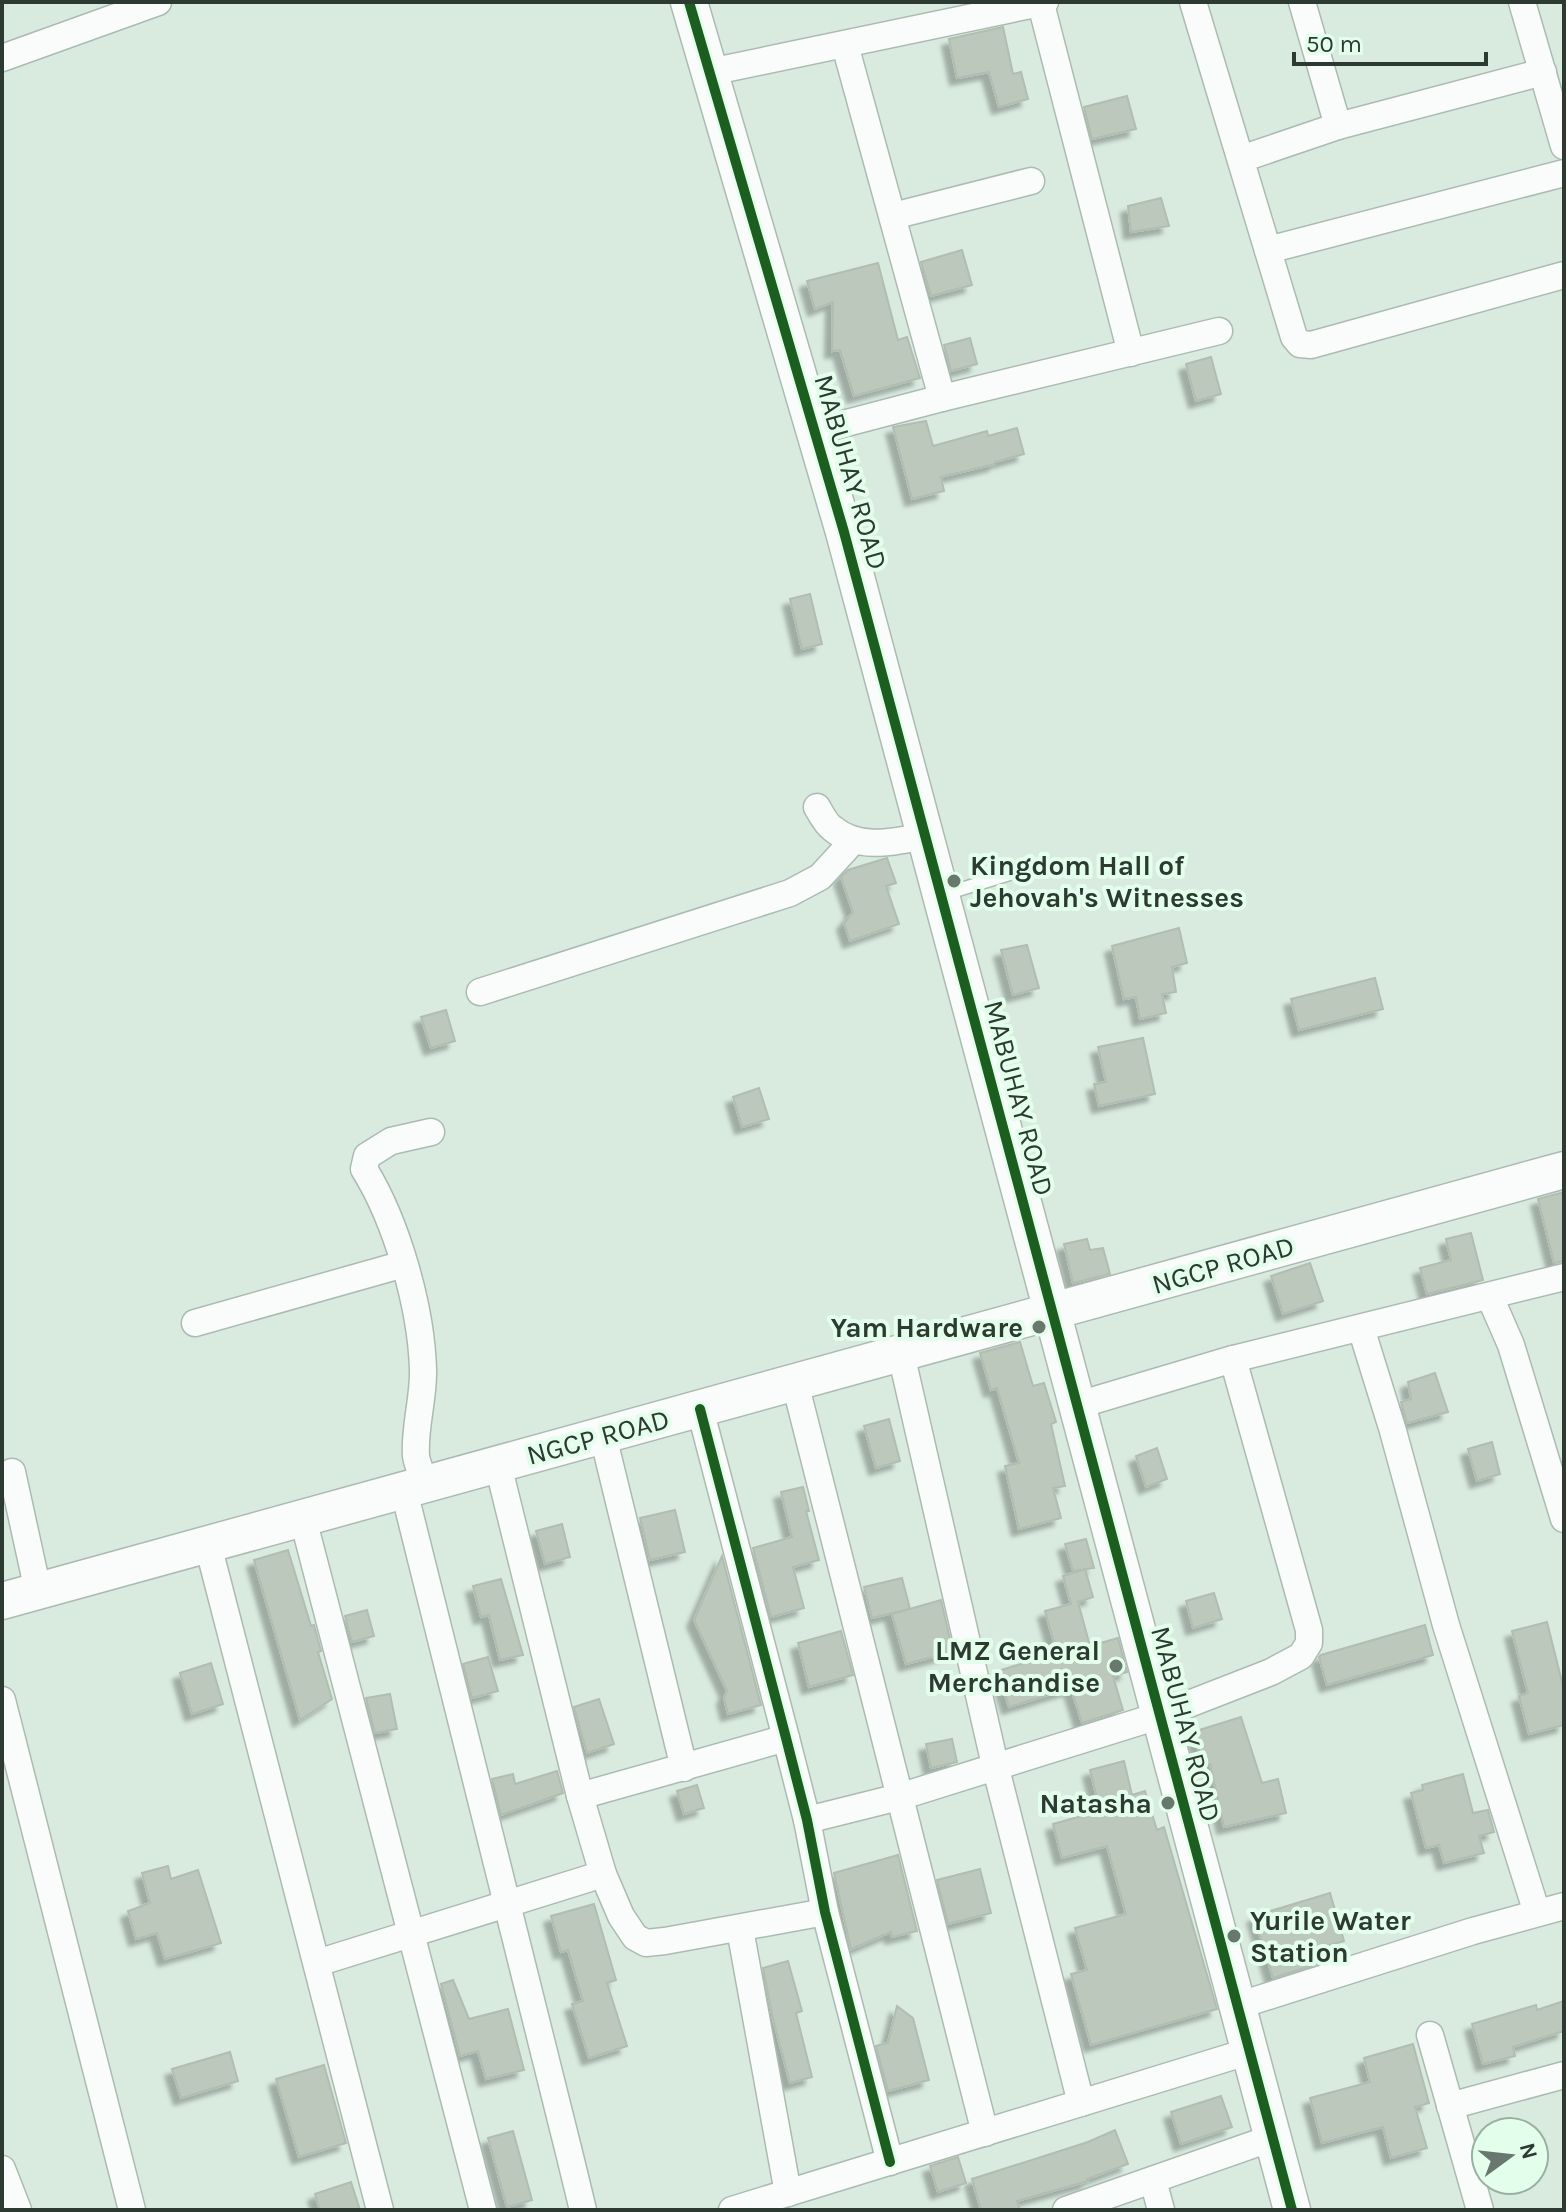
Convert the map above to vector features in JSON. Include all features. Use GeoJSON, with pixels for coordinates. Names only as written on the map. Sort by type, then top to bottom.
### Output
{"type":"FeatureCollection","features":[{"type":"Feature","properties":{"kind":"street"},"geometry":{"type":"LineString","coordinates":[[2,58],[158,2]]}},
{"type":"Feature","properties":{"kind":"street","name":"MABUHAY ROAD"},"geometry":{"type":"LineString","coordinates":[[689,2],[816,431],[1292,2210]]}},
{"type":"Feature","properties":{"kind":"street"},"geometry":{"type":"LineString","coordinates":[[1193,2],[1294,337],[1300,344],[1564,275]]}},
{"type":"Feature","properties":{"kind":"street"},"geometry":{"type":"LineString","coordinates":[[1302,2],[1338,126]]}},
{"type":"Feature","properties":{"kind":"street"},"geometry":{"type":"LineString","coordinates":[[1522,2],[1564,146]]}},
{"type":"Feature","properties":{"kind":"street"},"geometry":{"type":"LineString","coordinates":[[710,72],[1043,3],[1131,353]]}},
{"type":"Feature","properties":{"kind":"street"},"geometry":{"type":"LineString","coordinates":[[845,45],[942,398]]}},
{"type":"Feature","properties":{"kind":"street"},"geometry":{"type":"LineString","coordinates":[[1241,159],[1338,126],[1543,72]]}},
{"type":"Feature","properties":{"kind":"street"},"geometry":{"type":"LineString","coordinates":[[1268,250],[1564,173]]}},
{"type":"Feature","properties":{"kind":"street"},"geometry":{"type":"LineString","coordinates":[[893,216],[1031,181]]}},
{"type":"Feature","properties":{"kind":"street"},"geometry":{"type":"LineString","coordinates":[[816,431],[1219,331]]}},
{"type":"Feature","properties":{"kind":"street"},"geometry":{"type":"LineString","coordinates":[[817,807],[831,828],[854,840],[888,843],[925,836]]}},
{"type":"Feature","properties":{"kind":"street"},"geometry":{"type":"LineString","coordinates":[[480,992],[790,893],[820,877],[854,840]]}},
{"type":"Feature","properties":{"kind":"street"},"geometry":{"type":"LineString","coordinates":[[431,1132],[391,1141],[367,1156],[364,1169],[374,1184],[404,1264],[419,1317],[423,1372],[415,1488],[475,1783],[509,1904],[583,2210]]}},
{"type":"Feature","properties":{"kind":"street","name":"NGCP ROAD"},"geometry":{"type":"LineString","coordinates":[[2,1601],[1564,1170]]}},
{"type":"Feature","properties":{"kind":"street"},"geometry":{"type":"LineString","coordinates":[[195,1323],[404,1264]]}},
{"type":"Feature","properties":{"kind":"street"},"geometry":{"type":"LineString","coordinates":[[1075,1406],[1233,1359],[1564,1277]]}},
{"type":"Feature","properties":{"kind":"street"},"geometry":{"type":"LineString","coordinates":[[1490,1297],[1511,1345],[1564,1519]]}},
{"type":"Feature","properties":{"kind":"street"},"geometry":{"type":"LineString","coordinates":[[1361,1328],[1393,1431],[1446,1625],[1537,1913]]}},
{"type":"Feature","properties":{"kind":"street"},"geometry":{"type":"LineString","coordinates":[[901,1354],[995,1765],[1081,2103]]}},
{"type":"Feature","properties":{"kind":"street"},"geometry":{"type":"LineString","coordinates":[[807,1820],[899,1797],[1158,1716],[1271,1672],[1301,1656],[1309,1643],[1309,1630],[1233,1359]]}},
{"type":"Feature","properties":{"kind":"street"},"geometry":{"type":"LineString","coordinates":[[795,1383],[985,2133]]}},
{"type":"Feature","properties":{"kind":"street"},"geometry":{"type":"LineString","coordinates":[[700,1409],[807,1820],[825,1912],[890,2162]]}},
{"type":"Feature","properties":{"kind":"street"},"geometry":{"type":"LineString","coordinates":[[603,1436],[684,1768]]}},
{"type":"Feature","properties":{"kind":"street"},"geometry":{"type":"LineString","coordinates":[[498,1465],[580,1796],[603,1874],[621,1916],[635,1937],[646,1943],[825,1912]]}},
{"type":"Feature","properties":{"kind":"street"},"geometry":{"type":"LineString","coordinates":[[12,1472],[38,1591]]}},
{"type":"Feature","properties":{"kind":"street"},"geometry":{"type":"LineString","coordinates":[[303,1519],[483,2210]]}},
{"type":"Feature","properties":{"kind":"street"},"geometry":{"type":"LineString","coordinates":[[208,1545],[380,2210]]}},
{"type":"Feature","properties":{"kind":"street"},"geometry":{"type":"LineString","coordinates":[[2,1700],[132,2210]]}},
{"type":"Feature","properties":{"kind":"street"},"geometry":{"type":"LineString","coordinates":[[580,1796],[786,1738]]}},
{"type":"Feature","properties":{"kind":"street"},"geometry":{"type":"LineString","coordinates":[[317,1963],[603,1874]]}},
{"type":"Feature","properties":{"kind":"street"},"geometry":{"type":"LineString","coordinates":[[1237,2006],[1564,1906]]}},
{"type":"Feature","properties":{"kind":"street"},"geometry":{"type":"LineString","coordinates":[[740,1929],[788,2193]]}},
{"type":"Feature","properties":{"kind":"street"},"geometry":{"type":"LineString","coordinates":[[1430,2035],[1480,2210]]}},
{"type":"Feature","properties":{"kind":"street"},"geometry":{"type":"LineString","coordinates":[[732,2210],[1250,2051]]}},
{"type":"Feature","properties":{"kind":"street"},"geometry":{"type":"LineString","coordinates":[[1450,2106],[1564,2075]]}},
{"type":"Feature","properties":{"kind":"street"},"geometry":{"type":"LineString","coordinates":[[1066,2210],[1272,2138]]}},
{"type":"Feature","properties":{"kind":"street"},"geometry":{"type":"LineString","coordinates":[[2,2169],[18,2210]]}},
{"type":"Feature","properties":{"kind":"street"},"geometry":{"type":"LineString","coordinates":[[1153,2180],[1161,2210]]}},
{"type":"Feature","properties":{"kind":"lane"},"geometry":{"type":"LineString","coordinates":[[941,896],[1026,869]]}},
{"type":"Feature","properties":{"kind":"building"},"geometry":{"type":"Polygon","coordinates":[[[1003,27],[1013,74],[1021,72],[1028,99],[999,107],[989,72],[957,78],[949,39],[1003,27]]]}},
{"type":"Feature","properties":{"kind":"building"},"geometry":{"type":"Polygon","coordinates":[[[1127,96],[1136,129],[1092,139],[1084,107],[1127,96]]]}},
{"type":"Feature","properties":{"kind":"building"},"geometry":{"type":"Polygon","coordinates":[[[1161,198],[1169,226],[1131,232],[1128,206],[1161,198]]]}},
{"type":"Feature","properties":{"kind":"building"},"geometry":{"type":"Polygon","coordinates":[[[962,250],[972,285],[931,296],[921,262],[962,250]]]}},
{"type":"Feature","properties":{"kind":"building"},"geometry":{"type":"Polygon","coordinates":[[[878,263],[898,340],[907,337],[920,378],[854,396],[840,350],[832,351],[833,302],[815,309],[807,281],[878,263]]]}},
{"type":"Feature","properties":{"kind":"building"},"geometry":{"type":"Polygon","coordinates":[[[970,338],[977,364],[951,371],[944,345],[970,338]]]}},
{"type":"Feature","properties":{"kind":"building"},"geometry":{"type":"Polygon","coordinates":[[[1211,357],[1221,394],[1196,401],[1186,364],[1211,357]]]}},
{"type":"Feature","properties":{"kind":"building"},"geometry":{"type":"Polygon","coordinates":[[[926,421],[933,446],[987,431],[988,436],[1017,428],[1024,454],[941,477],[944,491],[912,499],[893,427],[926,421]]]}},
{"type":"Feature","properties":{"kind":"building"},"geometry":{"type":"Polygon","coordinates":[[[810,594],[822,644],[802,649],[790,599],[810,594]]]}},
{"type":"Feature","properties":{"kind":"building"},"geometry":{"type":"Polygon","coordinates":[[[887,858],[896,883],[886,886],[899,924],[850,941],[844,923],[853,912],[841,877],[848,870],[887,858]]]}},
{"type":"Feature","properties":{"kind":"building"},"geometry":{"type":"Polygon","coordinates":[[[1179,928],[1187,963],[1172,967],[1176,992],[1162,994],[1166,1013],[1140,1019],[1136,997],[1124,999],[1112,946],[1179,928]]]}},
{"type":"Feature","properties":{"kind":"building"},"geometry":{"type":"Polygon","coordinates":[[[1027,945],[1039,988],[1013,995],[1001,950],[1027,945]]]}},
{"type":"Feature","properties":{"kind":"building"},"geometry":{"type":"Polygon","coordinates":[[[1375,978],[1383,1009],[1299,1030],[1291,999],[1375,978]]]}},
{"type":"Feature","properties":{"kind":"building"},"geometry":{"type":"Polygon","coordinates":[[[446,1010],[455,1041],[431,1048],[421,1017],[446,1010]]]}},
{"type":"Feature","properties":{"kind":"building"},"geometry":{"type":"Polygon","coordinates":[[[1143,1038],[1155,1094],[1099,1106],[1094,1084],[1106,1082],[1098,1047],[1143,1038]]]}},
{"type":"Feature","properties":{"kind":"building"},"geometry":{"type":"Polygon","coordinates":[[[759,1088],[769,1119],[742,1127],[733,1097],[759,1088]]]}},
{"type":"Feature","properties":{"kind":"building"},"geometry":{"type":"Polygon","coordinates":[[[1564,1192],[1564,1261],[1554,1263],[1538,1199],[1564,1192]]]}},
{"type":"Feature","properties":{"kind":"building"},"geometry":{"type":"Polygon","coordinates":[[[1471,1233],[1483,1280],[1427,1294],[1420,1268],[1451,1260],[1446,1239],[1471,1233]]]}},
{"type":"Feature","properties":{"kind":"building"},"geometry":{"type":"Polygon","coordinates":[[[1087,1239],[1090,1250],[1103,1248],[1110,1274],[1073,1283],[1064,1244],[1087,1239]]]}},
{"type":"Feature","properties":{"kind":"building"},"geometry":{"type":"Polygon","coordinates":[[[1310,1263],[1323,1301],[1283,1314],[1271,1276],[1310,1263]]]}},
{"type":"Feature","properties":{"kind":"building"},"geometry":{"type":"Polygon","coordinates":[[[1020,1342],[1033,1386],[1044,1383],[1056,1422],[1051,1424],[1065,1486],[1053,1488],[1061,1518],[1019,1529],[1005,1466],[1019,1463],[997,1388],[991,1390],[980,1353],[1020,1342]]]}},
{"type":"Feature","properties":{"kind":"building"},"geometry":{"type":"Polygon","coordinates":[[[1435,1373],[1448,1412],[1407,1423],[1401,1402],[1411,1399],[1408,1382],[1435,1373]]]}},
{"type":"Feature","properties":{"kind":"building"},"geometry":{"type":"Polygon","coordinates":[[[889,1419],[900,1461],[876,1468],[864,1426],[889,1419]]]}},
{"type":"Feature","properties":{"kind":"building"},"geometry":{"type":"Polygon","coordinates":[[[1492,1442],[1500,1474],[1477,1481],[1468,1449],[1492,1442]]]}},
{"type":"Feature","properties":{"kind":"building"},"geometry":{"type":"Polygon","coordinates":[[[1157,1448],[1167,1479],[1146,1487],[1136,1456],[1157,1448]]]}},
{"type":"Feature","properties":{"kind":"building"},"geometry":{"type":"Polygon","coordinates":[[[803,1487],[819,1560],[793,1567],[804,1608],[771,1617],[753,1548],[792,1537],[781,1492],[803,1487]]]}},
{"type":"Feature","properties":{"kind":"building"},"geometry":{"type":"Polygon","coordinates":[[[675,1510],[685,1552],[650,1560],[640,1518],[675,1510]]]}},
{"type":"Feature","properties":{"kind":"building"},"geometry":{"type":"Polygon","coordinates":[[[562,1524],[570,1557],[545,1564],[536,1531],[562,1524]]]}},
{"type":"Feature","properties":{"kind":"building"},"geometry":{"type":"Polygon","coordinates":[[[1086,1539],[1094,1568],[1073,1571],[1065,1544],[1086,1539]]]}},
{"type":"Feature","properties":{"kind":"building"},"geometry":{"type":"Polygon","coordinates":[[[288,1550],[311,1626],[314,1625],[321,1651],[318,1652],[332,1699],[300,1720],[254,1560],[288,1550]]]}},
{"type":"Feature","properties":{"kind":"building"},"geometry":{"type":"Polygon","coordinates":[[[722,1556],[761,1705],[728,1714],[724,1698],[727,1691],[694,1620],[722,1556]]]}},
{"type":"Feature","properties":{"kind":"building"},"geometry":{"type":"Polygon","coordinates":[[[1085,1569],[1093,1597],[1078,1602],[1090,1646],[1118,1638],[1127,1672],[1113,1676],[1123,1710],[1082,1723],[1071,1688],[1009,1707],[998,1671],[1057,1653],[1045,1611],[1071,1604],[1063,1576],[1085,1569]]]}},
{"type":"Feature","properties":{"kind":"building"},"geometry":{"type":"Polygon","coordinates":[[[902,1578],[910,1609],[872,1618],[864,1587],[902,1578]]]}},
{"type":"Feature","properties":{"kind":"building"},"geometry":{"type":"Polygon","coordinates":[[[501,1579],[523,1655],[500,1660],[489,1615],[481,1617],[473,1586],[501,1579]]]}},
{"type":"Feature","properties":{"kind":"building"},"geometry":{"type":"Polygon","coordinates":[[[1214,1593],[1222,1619],[1193,1628],[1186,1601],[1214,1593]]]}},
{"type":"Feature","properties":{"kind":"building"},"geometry":{"type":"Polygon","coordinates":[[[941,1600],[953,1652],[906,1664],[892,1614],[941,1600]]]}},
{"type":"Feature","properties":{"kind":"building"},"geometry":{"type":"Polygon","coordinates":[[[367,1610],[374,1636],[352,1642],[345,1616],[367,1610]]]}},
{"type":"Feature","properties":{"kind":"building"},"geometry":{"type":"Polygon","coordinates":[[[1547,1622],[1564,1690],[1564,1725],[1529,1734],[1519,1696],[1528,1693],[1512,1631],[1547,1622]]]}},
{"type":"Feature","properties":{"kind":"building"},"geometry":{"type":"Polygon","coordinates":[[[1425,1625],[1433,1655],[1327,1685],[1321,1655],[1425,1625]]]}},
{"type":"Feature","properties":{"kind":"building"},"geometry":{"type":"Polygon","coordinates":[[[841,1631],[853,1675],[809,1687],[798,1643],[841,1631]]]}},
{"type":"Feature","properties":{"kind":"building"},"geometry":{"type":"Polygon","coordinates":[[[488,1657],[498,1691],[472,1698],[463,1664],[488,1657]]]}},
{"type":"Feature","properties":{"kind":"building"},"geometry":{"type":"Polygon","coordinates":[[[211,1663],[223,1704],[192,1714],[180,1673],[211,1663]]]}},
{"type":"Feature","properties":{"kind":"building"},"geometry":{"type":"Polygon","coordinates":[[[390,1694],[397,1729],[375,1733],[366,1698],[390,1694]]]}},
{"type":"Feature","properties":{"kind":"building"},"geometry":{"type":"Polygon","coordinates":[[[599,1699],[614,1744],[587,1753],[574,1707],[599,1699]]]}},
{"type":"Feature","properties":{"kind":"building"},"geometry":{"type":"Polygon","coordinates":[[[1241,1717],[1262,1783],[1278,1779],[1286,1813],[1224,1827],[1210,1764],[1204,1766],[1193,1732],[1241,1717]]]}},
{"type":"Feature","properties":{"kind":"building"},"geometry":{"type":"Polygon","coordinates":[[[952,1739],[957,1762],[931,1768],[926,1744],[952,1739]]]}},
{"type":"Feature","properties":{"kind":"building"},"geometry":{"type":"Polygon","coordinates":[[[1124,1761],[1132,1795],[1145,1791],[1157,1830],[1164,1827],[1217,2009],[1091,2045],[1071,1974],[1087,1970],[1075,1928],[1126,1914],[1107,1846],[1062,1858],[1053,1824],[1096,1812],[1094,1808],[1099,1806],[1090,1770],[1124,1761]]]}},
{"type":"Feature","properties":{"kind":"building"},"geometry":{"type":"Polygon","coordinates":[[[557,1771],[563,1793],[501,1815],[492,1779],[513,1774],[515,1784],[557,1771]]]}},
{"type":"Feature","properties":{"kind":"building"},"geometry":{"type":"Polygon","coordinates":[[[1463,1774],[1473,1813],[1488,1810],[1494,1832],[1479,1836],[1484,1853],[1444,1863],[1439,1845],[1426,1848],[1411,1793],[1423,1790],[1422,1785],[1463,1774]]]}},
{"type":"Feature","properties":{"kind":"building"},"geometry":{"type":"Polygon","coordinates":[[[697,1785],[704,1808],[684,1814],[677,1791],[697,1785]]]}},
{"type":"Feature","properties":{"kind":"building"},"geometry":{"type":"Polygon","coordinates":[[[898,1855],[917,1931],[892,1937],[891,1932],[851,1949],[834,1873],[898,1855]]]}},
{"type":"Feature","properties":{"kind":"building"},"geometry":{"type":"Polygon","coordinates":[[[168,1866],[171,1879],[198,1870],[221,1943],[165,1959],[157,1933],[136,1939],[128,1911],[150,1903],[142,1873],[168,1866]]]}},
{"type":"Feature","properties":{"kind":"building"},"geometry":{"type":"Polygon","coordinates":[[[980,1869],[991,1913],[948,1924],[937,1880],[980,1869]]]}},
{"type":"Feature","properties":{"kind":"building"},"geometry":{"type":"Polygon","coordinates":[[[1330,1893],[1344,1941],[1319,1948],[1323,1962],[1273,1978],[1254,1916],[1330,1893]]]}},
{"type":"Feature","properties":{"kind":"building"},"geometry":{"type":"Polygon","coordinates":[[[594,1904],[616,1980],[607,1983],[627,2046],[589,2058],[572,2004],[583,2001],[568,1950],[561,1952],[551,1916],[594,1904]]]}},
{"type":"Feature","properties":{"kind":"building"},"geometry":{"type":"Polygon","coordinates":[[[788,1961],[802,2011],[796,2013],[812,2077],[790,2083],[763,1968],[788,1961]]]}},
{"type":"Feature","properties":{"kind":"building"},"geometry":{"type":"Polygon","coordinates":[[[453,1980],[469,2019],[508,2009],[524,2070],[486,2079],[478,2051],[460,2056],[441,1984],[453,1980]]]}},
{"type":"Feature","properties":{"kind":"building"},"geometry":{"type":"Polygon","coordinates":[[[1564,2001],[1564,2031],[1513,2047],[1515,2056],[1483,2064],[1472,2024],[1536,2005],[1537,2010],[1564,2001]]]}},
{"type":"Feature","properties":{"kind":"building"},"geometry":{"type":"Polygon","coordinates":[[[897,2006],[913,2018],[929,2080],[888,2091],[876,2046],[888,2043],[897,2006]]]}},
{"type":"Feature","properties":{"kind":"building"},"geometry":{"type":"Polygon","coordinates":[[[1413,2044],[1429,2103],[1415,2107],[1427,2148],[1391,2158],[1383,2127],[1322,2143],[1310,2098],[1370,2082],[1364,2058],[1413,2044]]]}},
{"type":"Feature","properties":{"kind":"building"},"geometry":{"type":"Polygon","coordinates":[[[230,2052],[238,2081],[181,2098],[172,2069],[230,2052]]]}},
{"type":"Feature","properties":{"kind":"building"},"geometry":{"type":"Polygon","coordinates":[[[324,2065],[346,2143],[299,2157],[276,2079],[324,2065]]]}},
{"type":"Feature","properties":{"kind":"building"},"geometry":{"type":"Polygon","coordinates":[[[1221,2096],[1232,2127],[1181,2144],[1171,2112],[1221,2096]]]}},
{"type":"Feature","properties":{"kind":"building"},"geometry":{"type":"Polygon","coordinates":[[[1115,2130],[1128,2164],[1088,2181],[1017,2201],[1020,2210],[981,2210],[972,2179],[1088,2142],[1115,2130]]]}},
{"type":"Feature","properties":{"kind":"building"},"geometry":{"type":"Polygon","coordinates":[[[513,2131],[532,2200],[507,2207],[488,2138],[513,2131]]]}},
{"type":"Feature","properties":{"kind":"building"},"geometry":{"type":"Polygon","coordinates":[[[958,2157],[966,2183],[938,2192],[930,2166],[958,2157]]]}},
{"type":"Feature","properties":{"kind":"building"},"geometry":{"type":"Polygon","coordinates":[[[351,2182],[360,2210],[320,2210],[315,2194],[351,2182]]]}},
{"type":"Feature","properties":{"kind":"cycle path"},"geometry":{"type":"LineString","coordinates":[[689,2],[844,532],[1292,2210]]}},
{"type":"Feature","properties":{"kind":"cycle path"},"geometry":{"type":"LineString","coordinates":[[700,1409],[807,1820],[825,1912],[890,2162]]}},
{"type":"Feature","properties":{"kind":"place","name":"Kingdom Hall of Jehovah's Witnesses"},"geometry":{"type":"Point","coordinates":[954,881]}},
{"type":"Feature","properties":{"kind":"place","name":"Yam Hardware"},"geometry":{"type":"Point","coordinates":[1039,1327]}},
{"type":"Feature","properties":{"kind":"place","name":"LMZ General Merchandise"},"geometry":{"type":"Point","coordinates":[1116,1666]}},
{"type":"Feature","properties":{"kind":"place","name":"Natasha"},"geometry":{"type":"Point","coordinates":[1168,1803]}},
{"type":"Feature","properties":{"kind":"place","name":"Yurile Water Station"},"geometry":{"type":"Point","coordinates":[1234,1936]}}]}
